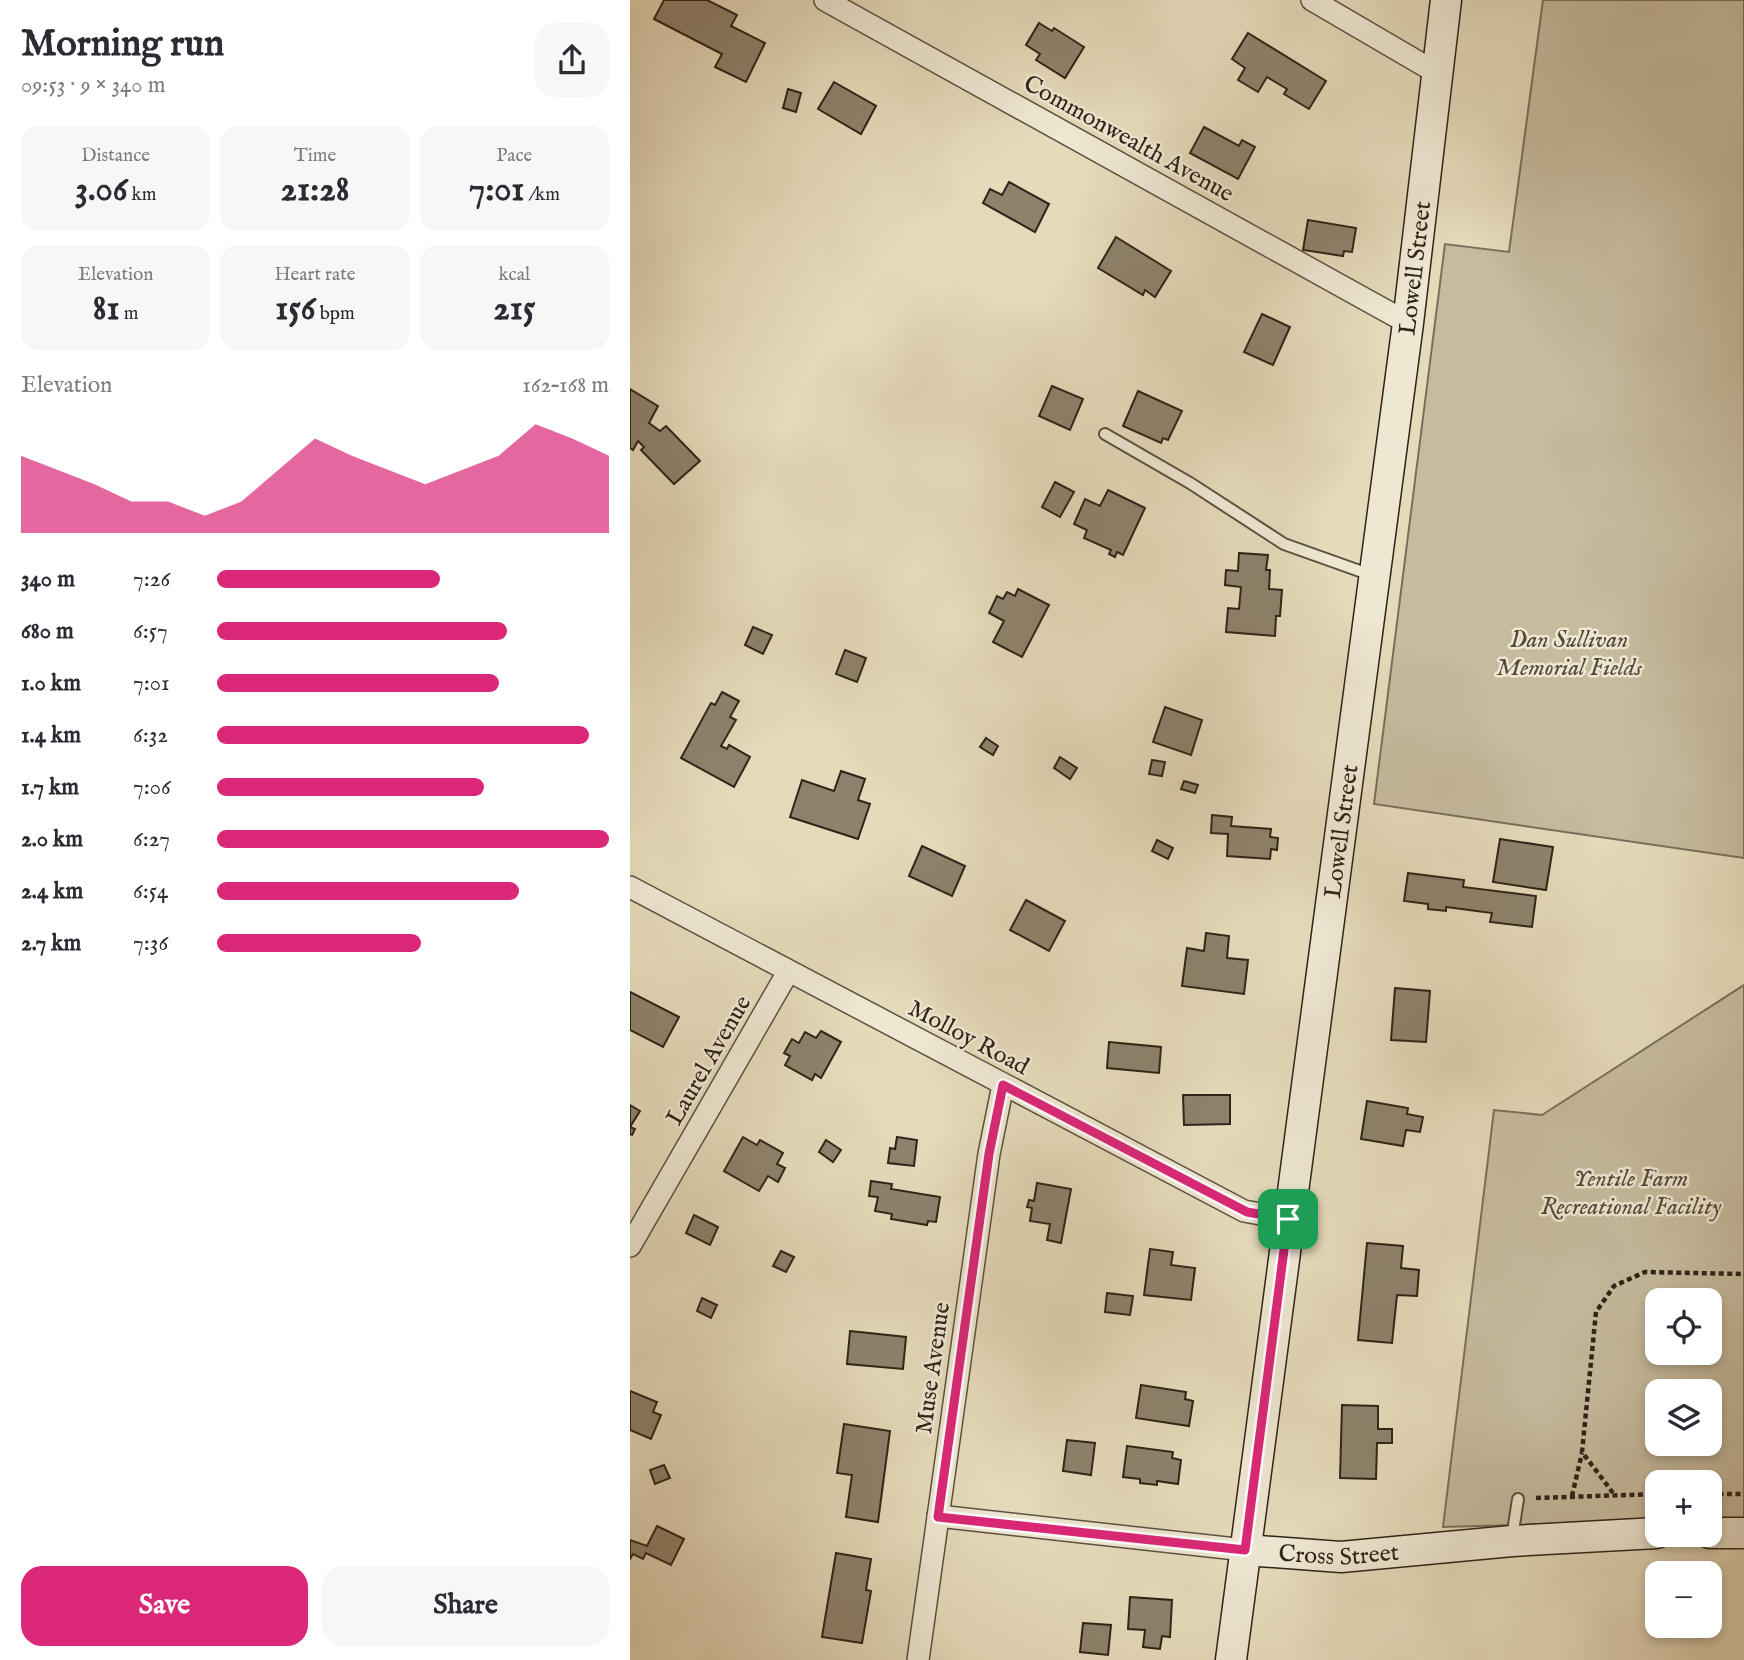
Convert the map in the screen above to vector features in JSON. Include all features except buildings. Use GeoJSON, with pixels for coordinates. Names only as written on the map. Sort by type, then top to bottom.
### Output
{"type":"FeatureCollection","features":[{"type":"Feature","properties":{"kind":"main road","name":"Lowell Street"},"geometry":{"type":"LineString","coordinates":[[1231,1660],[1408,323],[1446,0]]}},
{"type":"Feature","properties":{"kind":"main road"},"geometry":{"type":"LineString","coordinates":[[1722,1533],[1744,1533]]}},
{"type":"Feature","properties":{"kind":"main road","name":"Cross Street"},"geometry":{"type":"LineString","coordinates":[[1245,1550],[1341,1557],[1512,1541],[1645,1534]]}},
{"type":"Feature","properties":{"kind":"street","name":"Commonwealth Avenue"},"geometry":{"type":"LineString","coordinates":[[825,0],[1408,323]]}},
{"type":"Feature","properties":{"kind":"street"},"geometry":{"type":"LineString","coordinates":[[1312,0],[1437,73]]}},
{"type":"Feature","properties":{"kind":"street","name":"Molloy Road"},"geometry":{"type":"LineString","coordinates":[[630,887],[1247,1212],[1288,1219]]}},
{"type":"Feature","properties":{"kind":"street","name":"Laurel Avenue"},"geometry":{"type":"LineString","coordinates":[[631,1240],[788,972]]}},
{"type":"Feature","properties":{"kind":"street","name":"Muse Avenue"},"geometry":{"type":"LineString","coordinates":[[918,1660],[989,1154],[1003,1085]]}},
{"type":"Feature","properties":{"kind":"street","name":"Cross Street"},"geometry":{"type":"LineString","coordinates":[[938,1517],[1245,1550]]}},
{"type":"Feature","properties":{"kind":"lane"},"geometry":{"type":"LineString","coordinates":[[1105,435],[1190,483],[1283,544],[1374,576]]}},
{"type":"Feature","properties":{"kind":"lane"},"geometry":{"type":"LineString","coordinates":[[1512,1541],[1518,1499]]}},
{"type":"Feature","properties":{"kind":"path"},"geometry":{"type":"LineString","coordinates":[[1572,1496],[1582,1452],[1596,1312],[1614,1286],[1645,1272],[1744,1273]]}},
{"type":"Feature","properties":{"kind":"path"},"geometry":{"type":"LineString","coordinates":[[1582,1452],[1614,1493]]}},
{"type":"Feature","properties":{"kind":"path"},"geometry":{"type":"LineString","coordinates":[[1518,1499],[1645,1494]]}},
{"type":"Feature","properties":{"kind":"path"},"geometry":{"type":"LineString","coordinates":[[1722,1494],[1744,1494]]}},
{"type":"Feature","properties":{"kind":"green space","name":"Dan Sullivan Memorial Fields"},"geometry":{"type":"Polygon","coordinates":[[[1543,0],[1744,0],[1744,858],[1374,804],[1445,244],[1509,252],[1543,0]]]}},
{"type":"Feature","properties":{"kind":"green space","name":"Yentile Farm Recreational Facility"},"geometry":{"type":"Polygon","coordinates":[[[1744,985],[1744,1518],[1722,1519],[1722,1470],[1645,1470],[1645,1521],[1443,1527],[1494,1110],[1542,1115],[1744,985]]]}},
{"type":"Feature","properties":{"kind":"route"},"geometry":{"type":"LineString","coordinates":[[1003,1085],[1247,1212],[1288,1219],[1245,1550],[938,1517],[989,1154],[1003,1085]]}}]}
